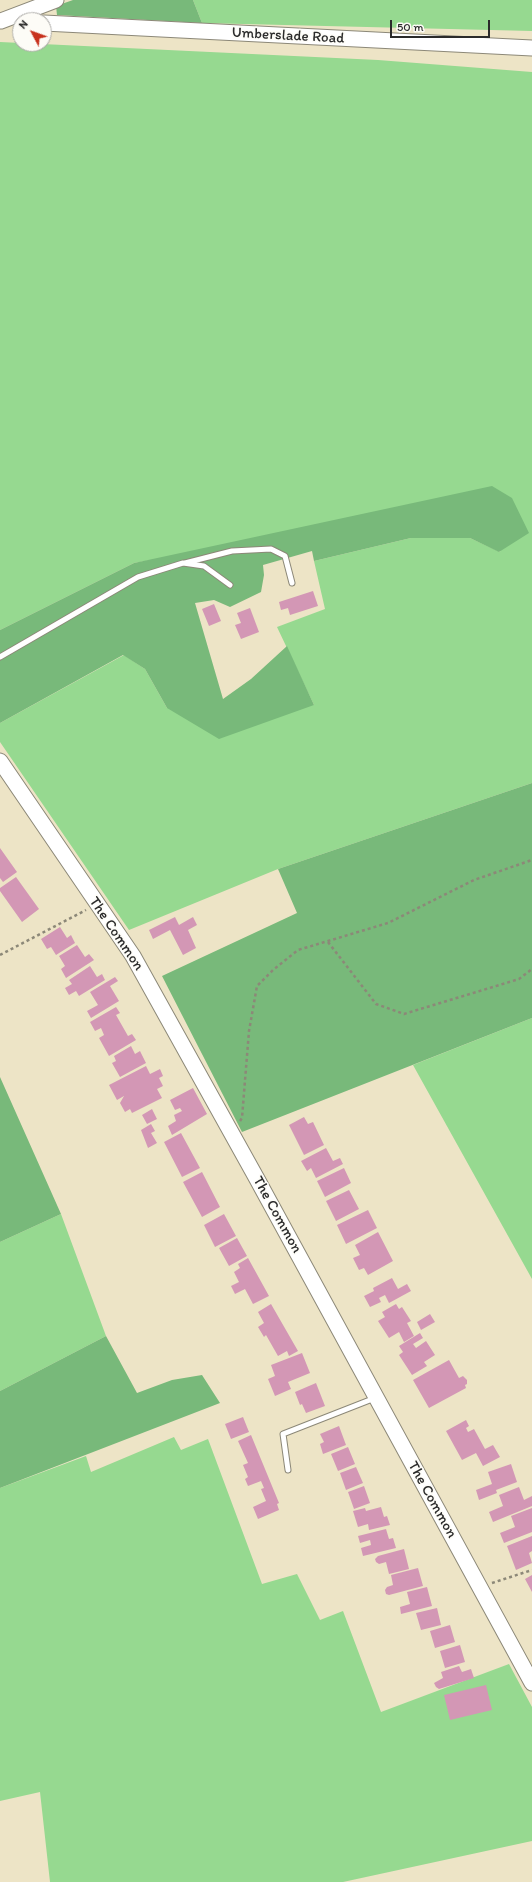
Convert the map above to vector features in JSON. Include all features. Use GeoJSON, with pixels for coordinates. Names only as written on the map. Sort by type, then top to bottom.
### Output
{"type":"FeatureCollection","features":[{"type":"Feature","properties":{"kind":"main road"},"geometry":{"type":"LineString","coordinates":[[1,21],[56,0]]}},
{"type":"Feature","properties":{"kind":"main road"},"geometry":{"type":"LineString","coordinates":[[1,21],[12,22]]}},
{"type":"Feature","properties":{"kind":"main road","name":"Umberslade Road"},"geometry":{"type":"LineString","coordinates":[[52,23],[532,48]]}},
{"type":"Feature","properties":{"kind":"main road","name":"The Common"},"geometry":{"type":"LineString","coordinates":[[0,761],[96,905],[133,956],[532,1683]]}},
{"type":"Feature","properties":{"kind":"lane"},"geometry":{"type":"LineString","coordinates":[[0,657],[138,577],[182,563],[232,551],[271,549],[285,556],[292,582]]}},
{"type":"Feature","properties":{"kind":"lane"},"geometry":{"type":"LineString","coordinates":[[182,563],[204,566],[230,585]]}},
{"type":"Feature","properties":{"kind":"lane"},"geometry":{"type":"LineString","coordinates":[[288,1470],[284,1434],[376,1398]]}},
{"type":"Feature","properties":{"kind":"path"},"geometry":{"type":"LineString","coordinates":[[230,1131],[242,1118],[249,1031],[256,986],[273,970],[298,950],[388,923],[474,880],[532,860]]}},
{"type":"Feature","properties":{"kind":"path"},"geometry":{"type":"LineString","coordinates":[[0,956],[96,905]]}},
{"type":"Feature","properties":{"kind":"path"},"geometry":{"type":"LineString","coordinates":[[328,942],[376,1004],[404,1014],[519,979],[532,969]]}},
{"type":"Feature","properties":{"kind":"path"},"geometry":{"type":"LineString","coordinates":[[480,1587],[532,1570]]}},
{"type":"Feature","properties":{"kind":"green space"},"geometry":{"type":"Polygon","coordinates":[[[73,0],[193,0],[202,23],[57,15],[56,6],[73,0]]]}},
{"type":"Feature","properties":{"kind":"green space"},"geometry":{"type":"Polygon","coordinates":[[[193,0],[532,0],[532,31],[202,23],[193,0]]]}},
{"type":"Feature","properties":{"kind":"green space"},"geometry":{"type":"Polygon","coordinates":[[[0,42],[12,43],[12,52],[52,52],[52,44],[378,60],[532,72],[532,783],[278,869],[129,930],[0,742],[0,723],[124,655],[145,669],[167,708],[314,705],[277,627],[325,609],[314,561],[411,538],[470,538],[500,552],[512,498],[134,563],[0,630],[0,42]]]}},
{"type":"Feature","properties":{"kind":"green space"},"geometry":{"type":"Polygon","coordinates":[[[492,486],[512,498],[529,533],[499,552],[470,538],[411,538],[314,561],[312,551],[263,565],[264,575],[261,592],[230,607],[214,600],[195,603],[223,699],[251,679],[287,646],[314,705],[219,739],[167,708],[145,669],[123,655],[0,723],[0,630],[134,563],[492,486]]]}},
{"type":"Feature","properties":{"kind":"green space"},"geometry":{"type":"Polygon","coordinates":[[[532,783],[532,1018],[242,1132],[162,976],[297,913],[278,869],[532,783]]]}},
{"type":"Feature","properties":{"kind":"green space"},"geometry":{"type":"Polygon","coordinates":[[[532,1018],[532,1279],[413,1065],[532,1018]]]}},
{"type":"Feature","properties":{"kind":"green space"},"geometry":{"type":"Polygon","coordinates":[[[0,1077],[61,1214],[0,1242],[0,1077]]]}},
{"type":"Feature","properties":{"kind":"green space"},"geometry":{"type":"Polygon","coordinates":[[[61,1214],[106,1336],[0,1391],[0,1242],[61,1214]]]}},
{"type":"Feature","properties":{"kind":"green space"},"geometry":{"type":"Polygon","coordinates":[[[106,1336],[137,1393],[172,1380],[202,1375],[220,1403],[0,1488],[0,1391],[106,1336]]]}},
{"type":"Feature","properties":{"kind":"green space"},"geometry":{"type":"Polygon","coordinates":[[[174,1437],[181,1450],[208,1439],[262,1584],[297,1574],[320,1620],[343,1611],[381,1712],[509,1664],[532,1707],[532,1841],[343,1882],[50,1882],[40,1792],[0,1801],[0,1488],[86,1456],[91,1472],[174,1437]]]}},
{"type":"Feature","properties":{"kind":"building"},"geometry":{"type":"Polygon","coordinates":[[[313,591],[318,606],[290,615],[288,608],[281,610],[279,602],[313,591]]]}},
{"type":"Feature","properties":{"kind":"building"},"geometry":{"type":"Polygon","coordinates":[[[214,604],[221,621],[209,626],[202,609],[214,604]]]}},
{"type":"Feature","properties":{"kind":"building"},"geometry":{"type":"Polygon","coordinates":[[[250,608],[259,632],[241,639],[235,625],[241,623],[237,613],[250,608]]]}},
{"type":"Feature","properties":{"kind":"building"},"geometry":{"type":"Polygon","coordinates":[[[0,848],[17,872],[3,882],[0,878],[0,848]]]}},
{"type":"Feature","properties":{"kind":"building"},"geometry":{"type":"Polygon","coordinates":[[[16,877],[39,909],[22,922],[0,891],[0,888],[16,877]]]}},
{"type":"Feature","properties":{"kind":"building"},"geometry":{"type":"Polygon","coordinates":[[[175,917],[179,925],[193,917],[197,925],[188,930],[196,948],[183,955],[170,930],[153,939],[149,930],[175,917]]]}},
{"type":"Feature","properties":{"kind":"building"},"geometry":{"type":"Polygon","coordinates":[[[60,927],[67,938],[71,935],[75,943],[56,955],[51,947],[47,949],[41,939],[60,927]]]}},
{"type":"Feature","properties":{"kind":"building"},"geometry":{"type":"Polygon","coordinates":[[[77,945],[85,957],[89,954],[94,960],[66,978],[61,969],[65,966],[59,956],[77,945]]]}},
{"type":"Feature","properties":{"kind":"building"},"geometry":{"type":"Polygon","coordinates":[[[90,966],[97,977],[102,974],[105,980],[79,996],[76,991],[69,995],[65,988],[72,984],[69,980],[90,966]]]}},
{"type":"Feature","properties":{"kind":"building"},"geometry":{"type":"Polygon","coordinates":[[[115,977],[118,981],[110,986],[119,1001],[91,1018],[87,1011],[98,1005],[90,992],[115,977]]]}},
{"type":"Feature","properties":{"kind":"building"},"geometry":{"type":"Polygon","coordinates":[[[116,1007],[120,1013],[116,1015],[128,1036],[132,1034],[136,1040],[109,1056],[99,1038],[104,1035],[101,1028],[95,1031],[90,1022],[116,1007]]]}},
{"type":"Feature","properties":{"kind":"building"},"geometry":{"type":"Polygon","coordinates":[[[131,1046],[135,1054],[140,1051],[146,1063],[120,1077],[112,1063],[116,1061],[114,1056],[131,1046]]]}},
{"type":"Feature","properties":{"kind":"building"},"geometry":{"type":"Polygon","coordinates":[[[146,1066],[150,1074],[160,1069],[163,1076],[159,1078],[163,1086],[157,1089],[162,1098],[132,1113],[130,1109],[125,1112],[120,1103],[124,1096],[117,1100],[109,1085],[146,1066]]]}},
{"type":"Feature","properties":{"kind":"building"},"geometry":{"type":"Polygon","coordinates":[[[193,1088],[207,1114],[172,1135],[168,1126],[176,1121],[174,1115],[182,1111],[180,1108],[175,1110],[170,1100],[193,1088]]]}},
{"type":"Feature","properties":{"kind":"building"},"geometry":{"type":"Polygon","coordinates":[[[152,1109],[157,1119],[147,1124],[142,1115],[152,1109]]]}},
{"type":"Feature","properties":{"kind":"building"},"geometry":{"type":"Polygon","coordinates":[[[304,1117],[308,1124],[313,1122],[324,1145],[304,1155],[289,1125],[304,1117]]]}},
{"type":"Feature","properties":{"kind":"building"},"geometry":{"type":"Polygon","coordinates":[[[151,1124],[155,1131],[151,1133],[157,1143],[148,1148],[141,1130],[151,1124]]]}},
{"type":"Feature","properties":{"kind":"building"},"geometry":{"type":"Polygon","coordinates":[[[181,1133],[200,1168],[182,1177],[164,1142],[181,1133]]]}},
{"type":"Feature","properties":{"kind":"building"},"geometry":{"type":"Polygon","coordinates":[[[326,1148],[333,1161],[340,1158],[343,1164],[316,1178],[311,1168],[307,1171],[301,1161],[326,1148]]]}},
{"type":"Feature","properties":{"kind":"building"},"geometry":{"type":"Polygon","coordinates":[[[344,1168],[351,1183],[325,1197],[317,1181],[344,1168]]]}},
{"type":"Feature","properties":{"kind":"building"},"geometry":{"type":"Polygon","coordinates":[[[202,1172],[220,1207],[202,1217],[183,1182],[202,1172]]]}},
{"type":"Feature","properties":{"kind":"building"},"geometry":{"type":"Polygon","coordinates":[[[349,1190],[359,1209],[336,1221],[326,1201],[349,1190]]]}},
{"type":"Feature","properties":{"kind":"building"},"geometry":{"type":"Polygon","coordinates":[[[368,1210],[377,1228],[346,1244],[337,1225],[368,1210]]]}},
{"type":"Feature","properties":{"kind":"building"},"geometry":{"type":"Polygon","coordinates":[[[224,1214],[236,1236],[215,1247],[204,1225],[224,1214]]]}},
{"type":"Feature","properties":{"kind":"building"},"geometry":{"type":"Polygon","coordinates":[[[378,1232],[393,1261],[368,1275],[364,1268],[359,1270],[353,1258],[360,1255],[355,1245],[378,1232]]]}},
{"type":"Feature","properties":{"kind":"building"},"geometry":{"type":"Polygon","coordinates":[[[237,1238],[247,1256],[229,1266],[219,1248],[237,1238]]]}},
{"type":"Feature","properties":{"kind":"building"},"geometry":{"type":"Polygon","coordinates":[[[248,1258],[269,1296],[253,1304],[245,1289],[235,1294],[231,1286],[239,1282],[234,1272],[240,1268],[238,1264],[248,1258]]]}},
{"type":"Feature","properties":{"kind":"building"},"geometry":{"type":"Polygon","coordinates":[[[392,1278],[398,1289],[407,1284],[411,1291],[389,1303],[385,1295],[379,1298],[381,1302],[370,1307],[364,1296],[374,1291],[373,1288],[392,1278]]]}},
{"type":"Feature","properties":{"kind":"building"},"geometry":{"type":"Polygon","coordinates":[[[271,1304],[298,1351],[289,1356],[287,1351],[278,1356],[266,1335],[264,1337],[258,1327],[264,1323],[258,1312],[271,1304]]]}},
{"type":"Feature","properties":{"kind":"building"},"geometry":{"type":"Polygon","coordinates":[[[396,1304],[399,1309],[402,1307],[411,1321],[407,1323],[414,1336],[404,1342],[399,1332],[389,1338],[378,1321],[385,1317],[382,1312],[396,1304]]]}},
{"type":"Feature","properties":{"kind":"building"},"geometry":{"type":"Polygon","coordinates":[[[430,1314],[435,1322],[421,1330],[417,1322],[430,1314]]]}},
{"type":"Feature","properties":{"kind":"building"},"geometry":{"type":"Polygon","coordinates":[[[420,1333],[423,1338],[413,1344],[416,1348],[426,1341],[435,1355],[424,1362],[427,1366],[412,1375],[399,1355],[403,1352],[399,1346],[420,1333]]]}},
{"type":"Feature","properties":{"kind":"building"},"geometry":{"type":"Polygon","coordinates":[[[302,1353],[310,1373],[288,1382],[291,1389],[275,1396],[268,1379],[275,1376],[271,1365],[302,1353]]]}},
{"type":"Feature","properties":{"kind":"building"},"geometry":{"type":"Polygon","coordinates":[[[449,1360],[459,1378],[463,1376],[467,1380],[467,1384],[465,1385],[466,1388],[429,1408],[413,1380],[449,1360]]]}},
{"type":"Feature","properties":{"kind":"building"},"geometry":{"type":"Polygon","coordinates":[[[316,1383],[325,1406],[306,1413],[302,1404],[300,1405],[295,1392],[316,1383]]]}},
{"type":"Feature","properties":{"kind":"building"},"geometry":{"type":"Polygon","coordinates":[[[243,1417],[249,1432],[231,1439],[225,1424],[243,1417]]]}},
{"type":"Feature","properties":{"kind":"building"},"geometry":{"type":"Polygon","coordinates":[[[466,1420],[469,1426],[466,1428],[468,1432],[474,1429],[485,1449],[493,1445],[500,1457],[483,1466],[476,1453],[462,1460],[446,1431],[466,1420]]]}},
{"type":"Feature","properties":{"kind":"building"},"geometry":{"type":"Polygon","coordinates":[[[339,1426],[346,1445],[323,1454],[320,1444],[324,1442],[320,1434],[339,1426]]]}},
{"type":"Feature","properties":{"kind":"building"},"geometry":{"type":"Polygon","coordinates":[[[251,1435],[279,1503],[277,1504],[279,1510],[258,1519],[253,1507],[266,1501],[261,1489],[264,1488],[261,1481],[248,1486],[245,1479],[248,1477],[243,1465],[248,1463],[238,1441],[251,1435]]]}},
{"type":"Feature","properties":{"kind":"building"},"geometry":{"type":"Polygon","coordinates":[[[348,1447],[355,1464],[338,1471],[331,1454],[348,1447]]]}},
{"type":"Feature","properties":{"kind":"building"},"geometry":{"type":"Polygon","coordinates":[[[511,1464],[517,1482],[496,1490],[497,1493],[479,1500],[476,1490],[492,1484],[488,1472],[511,1464]]]}},
{"type":"Feature","properties":{"kind":"building"},"geometry":{"type":"Polygon","coordinates":[[[356,1467],[363,1483],[346,1490],[340,1473],[356,1467]]]}},
{"type":"Feature","properties":{"kind":"building"},"geometry":{"type":"Polygon","coordinates":[[[364,1486],[370,1503],[354,1509],[348,1492],[364,1486]]]}},
{"type":"Feature","properties":{"kind":"building"},"geometry":{"type":"Polygon","coordinates":[[[519,1487],[524,1500],[532,1496],[532,1506],[493,1522],[489,1512],[503,1506],[499,1495],[519,1487]]]}},
{"type":"Feature","properties":{"kind":"building"},"geometry":{"type":"Polygon","coordinates":[[[381,1507],[384,1517],[387,1516],[390,1525],[369,1530],[368,1524],[358,1527],[353,1511],[365,1508],[366,1511],[381,1507]]]}},
{"type":"Feature","properties":{"kind":"building"},"geometry":{"type":"Polygon","coordinates":[[[532,1508],[532,1532],[504,1543],[500,1533],[515,1527],[511,1516],[532,1508]]]}},
{"type":"Feature","properties":{"kind":"building"},"geometry":{"type":"Polygon","coordinates":[[[386,1529],[389,1539],[393,1538],[396,1548],[363,1556],[361,1548],[371,1545],[370,1540],[360,1543],[358,1536],[386,1529]]]}},
{"type":"Feature","properties":{"kind":"building"},"geometry":{"type":"Polygon","coordinates":[[[532,1536],[532,1551],[529,1553],[532,1563],[516,1570],[507,1546],[532,1536]]]}},
{"type":"Feature","properties":{"kind":"building"},"geometry":{"type":"Polygon","coordinates":[[[404,1549],[409,1569],[389,1574],[386,1562],[379,1564],[376,1562],[375,1559],[378,1556],[404,1549]]]}},
{"type":"Feature","properties":{"kind":"building"},"geometry":{"type":"Polygon","coordinates":[[[418,1568],[423,1586],[389,1595],[386,1594],[385,1590],[387,1587],[393,1585],[391,1575],[418,1568]]]}},
{"type":"Feature","properties":{"kind":"building"},"geometry":{"type":"Polygon","coordinates":[[[532,1575],[532,1592],[525,1579],[532,1575]]]}},
{"type":"Feature","properties":{"kind":"building"},"geometry":{"type":"Polygon","coordinates":[[[427,1587],[432,1606],[401,1614],[400,1607],[410,1604],[407,1592],[427,1587]]]}},
{"type":"Feature","properties":{"kind":"building"},"geometry":{"type":"Polygon","coordinates":[[[437,1608],[441,1625],[421,1630],[416,1613],[437,1608]]]}},
{"type":"Feature","properties":{"kind":"building"},"geometry":{"type":"Polygon","coordinates":[[[450,1625],[455,1642],[435,1648],[430,1631],[450,1625]]]}},
{"type":"Feature","properties":{"kind":"building"},"geometry":{"type":"Polygon","coordinates":[[[460,1645],[465,1662],[445,1668],[440,1651],[460,1645]]]}},
{"type":"Feature","properties":{"kind":"building"},"geometry":{"type":"Polygon","coordinates":[[[459,1666],[462,1672],[471,1669],[474,1678],[439,1689],[436,1687],[434,1683],[443,1678],[441,1672],[459,1666]]]}},
{"type":"Feature","properties":{"kind":"building"},"geometry":{"type":"Polygon","coordinates":[[[486,1685],[492,1710],[450,1720],[444,1695],[486,1685]]]}}]}
